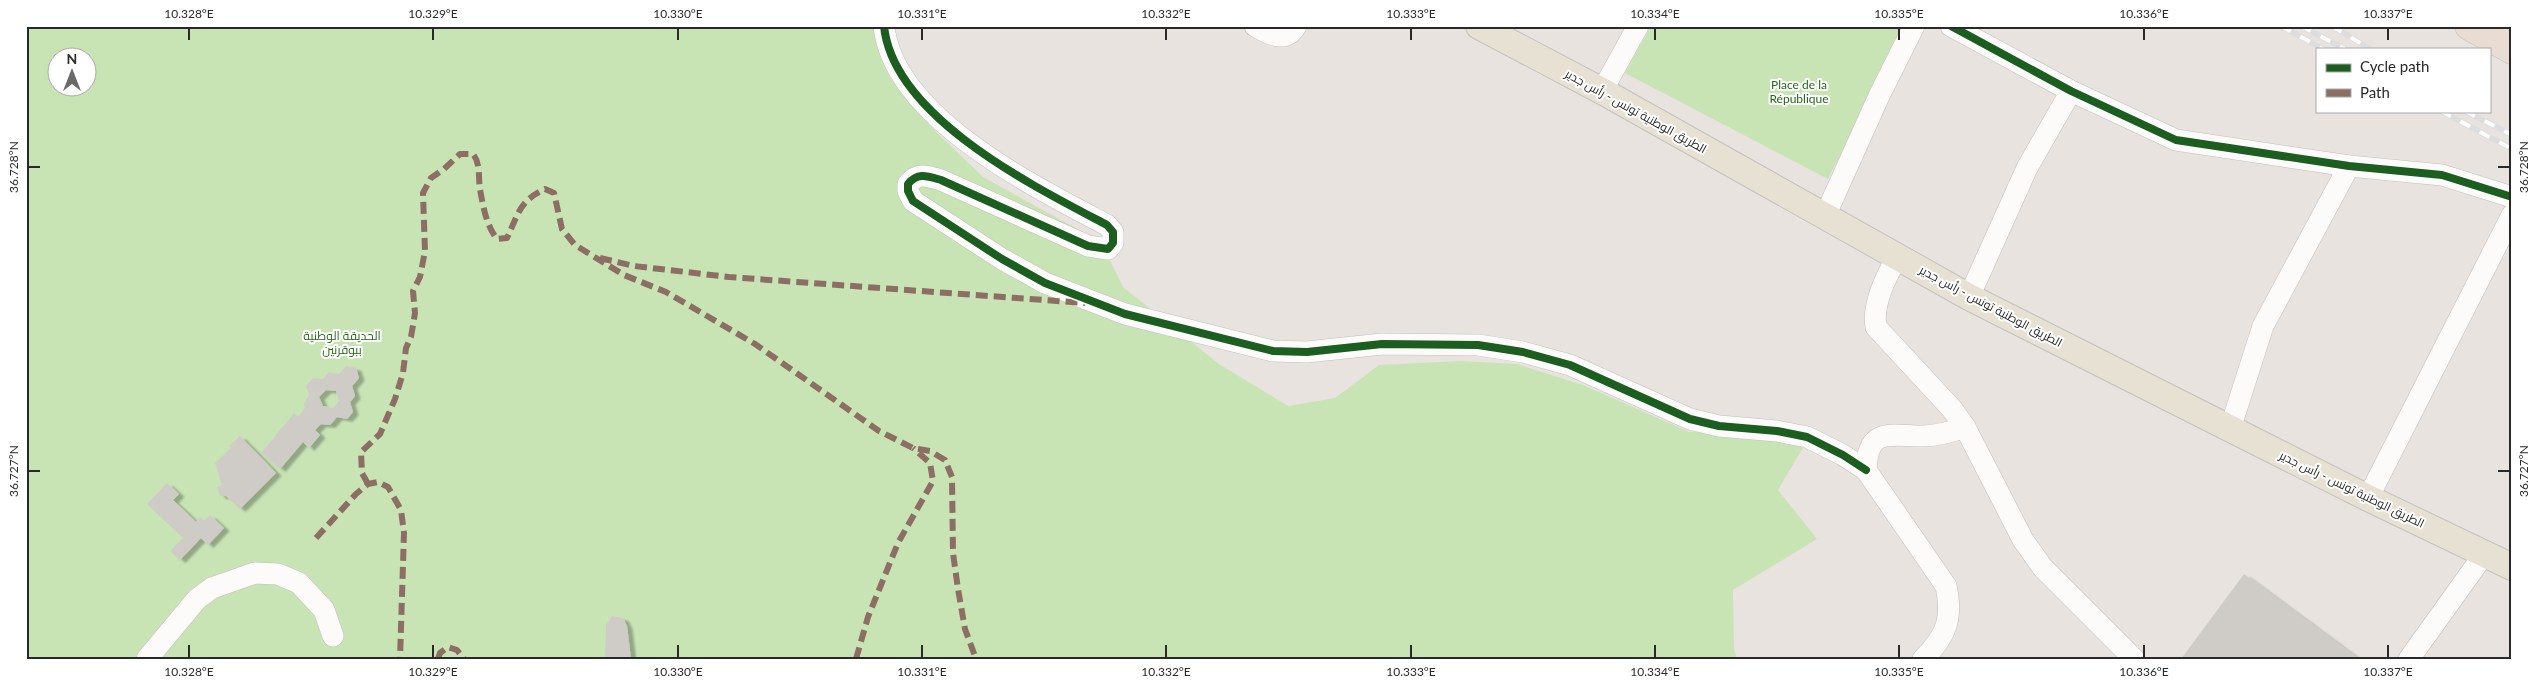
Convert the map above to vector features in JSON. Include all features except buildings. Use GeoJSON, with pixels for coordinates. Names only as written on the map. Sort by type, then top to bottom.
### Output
{"type":"FeatureCollection","features":[{"type":"Feature","properties":{"kind":"highway"},"geometry":{"type":"LineString","coordinates":[[2469,26],[2512,50]]}},
{"type":"Feature","properties":{"kind":"main road","name":"الطريق الوطنية تونس - رأس جدير"},"geometry":{"type":"LineString","coordinates":[[1479,26],[1602,91],[1969,296],[2368,498],[2512,567]]}},
{"type":"Feature","properties":{"kind":"street"},"geometry":{"type":"LineString","coordinates":[[884,26],[892,58],[904,78],[940,120],[994,160],[1107,225],[1113,232],[1113,243],[1108,249],[1088,246],[941,180],[922,175],[914,177],[908,184],[908,191],[913,201],[1002,259],[1044,283],[1125,314],[1273,351],[1307,352],[1382,344],[1478,345],[1523,352],[1570,365],[1690,418],[1719,426],[1777,431],[1806,437],[1843,455],[1866,470],[1946,586],[1951,608],[1946,625],[1936,647],[1923,659]]}},
{"type":"Feature","properties":{"kind":"street"},"geometry":{"type":"LineString","coordinates":[[1255,26],[1282,37],[1293,31],[1296,26]]}},
{"type":"Feature","properties":{"kind":"street"},"geometry":{"type":"LineString","coordinates":[[1602,91],[1638,26]]}},
{"type":"Feature","properties":{"kind":"street"},"geometry":{"type":"LineString","coordinates":[[1825,216],[1879,96],[1914,26]]}},
{"type":"Feature","properties":{"kind":"street"},"geometry":{"type":"LineString","coordinates":[[1951,26],[2071,91],[2176,140],[2349,166],[2442,175],[2512,197]]}},
{"type":"Feature","properties":{"kind":"street"},"geometry":{"type":"LineString","coordinates":[[1969,296],[2027,168],[2071,91]]}},
{"type":"Feature","properties":{"kind":"street"},"geometry":{"type":"LineString","coordinates":[[2230,429],[2263,326],[2349,166]]}},
{"type":"Feature","properties":{"kind":"street"},"geometry":{"type":"LineString","coordinates":[[2368,498],[2512,215]]}},
{"type":"Feature","properties":{"kind":"street"},"geometry":{"type":"LineString","coordinates":[[1898,256],[1888,272],[1876,310],[1876,328],[1952,409],[1965,427],[2023,540],[2043,568],[2134,659]]}},
{"type":"Feature","properties":{"kind":"street"},"geometry":{"type":"LineString","coordinates":[[1866,470],[1867,454],[1875,440],[1885,435],[1941,435],[1965,427]]}},
{"type":"Feature","properties":{"kind":"street"},"geometry":{"type":"LineString","coordinates":[[2415,656],[2485,553]]}},
{"type":"Feature","properties":{"kind":"street"},"geometry":{"type":"LineString","coordinates":[[147,659],[197,599],[212,588],[255,573],[278,574],[299,583],[324,610],[333,636]]}},
{"type":"Feature","properties":{"kind":"green space","name":"الحديقة الوطنية ببوقرنين"},"geometry":{"type":"Polygon","coordinates":[[[26,26],[877,26],[890,78],[931,127],[983,177],[1101,242],[1123,287],[1219,364],[1288,406],[1335,398],[1379,365],[1460,361],[1517,364],[1583,385],[1689,432],[1736,431],[1804,446],[1778,490],[1817,539],[1733,590],[1734,649],[1737,659],[26,659],[26,26]]]}},
{"type":"Feature","properties":{"kind":"green space","name":"Place de la République"},"geometry":{"type":"Polygon","coordinates":[[[1651,26],[1907,26],[1828,179],[1625,73],[1651,26]]]}},
{"type":"Feature","properties":{"kind":"railway"},"geometry":{"type":"LineString","coordinates":[[2281,26],[2321,48]]}},
{"type":"Feature","properties":{"kind":"railway"},"geometry":{"type":"LineString","coordinates":[[2301,26],[2343,48]]}},
{"type":"Feature","properties":{"kind":"railway"},"geometry":{"type":"LineString","coordinates":[[2332,26],[2368,48]]}},
{"type":"Feature","properties":{"kind":"railway"},"geometry":{"type":"LineString","coordinates":[[2443,112],[2512,149]]}},
{"type":"Feature","properties":{"kind":"railway"},"geometry":{"type":"LineString","coordinates":[[2467,112],[2512,135]]}},
{"type":"Feature","properties":{"kind":"marked path"},"geometry":{"type":"LineString","coordinates":[[368,484],[362,473],[361,452],[380,434],[395,399],[403,373],[406,348],[411,337],[415,313],[413,291],[420,277],[425,251],[423,193],[431,178],[460,154],[473,154],[478,166],[480,189],[486,215],[490,228],[497,239],[507,238],[520,209],[530,198],[545,189],[554,193],[562,229],[575,245],[624,275],[666,292],[755,344],[879,431],[913,448],[930,451],[945,460],[952,477],[953,553],[958,589],[965,629],[976,659]]}},
{"type":"Feature","properties":{"kind":"marked path"},"geometry":{"type":"LineString","coordinates":[[600,258],[634,266],[729,277],[1085,303]]}},
{"type":"Feature","properties":{"kind":"marked path"},"geometry":{"type":"LineString","coordinates":[[856,659],[868,617],[898,543],[933,481],[930,463],[913,448]]}},
{"type":"Feature","properties":{"kind":"marked path"},"geometry":{"type":"LineString","coordinates":[[316,538],[356,494],[368,484],[378,482],[388,487],[401,510],[404,533],[400,659]]}},
{"type":"Feature","properties":{"kind":"marked path"},"geometry":{"type":"LineString","coordinates":[[438,659],[440,653],[448,647],[457,650],[464,659]]}},
{"type":"Feature","properties":{"kind":"cycle path"},"geometry":{"type":"LineString","coordinates":[[884,26],[893,59],[913,90],[940,119],[972,145],[1007,169],[1043,191],[1107,225],[1113,232],[1113,243],[1108,249],[1088,246],[941,180],[919,176],[908,184],[908,191],[913,201],[1002,259],[1045,283],[1125,314],[1273,351],[1307,352],[1382,344],[1478,345],[1523,352],[1570,365],[1690,419],[1719,426],[1777,431],[1807,437],[1843,455],[1866,470]]}},
{"type":"Feature","properties":{"kind":"cycle path"},"geometry":{"type":"LineString","coordinates":[[1951,26],[2071,91],[2176,140],[2349,166],[2442,175],[2512,197]]}}]}
